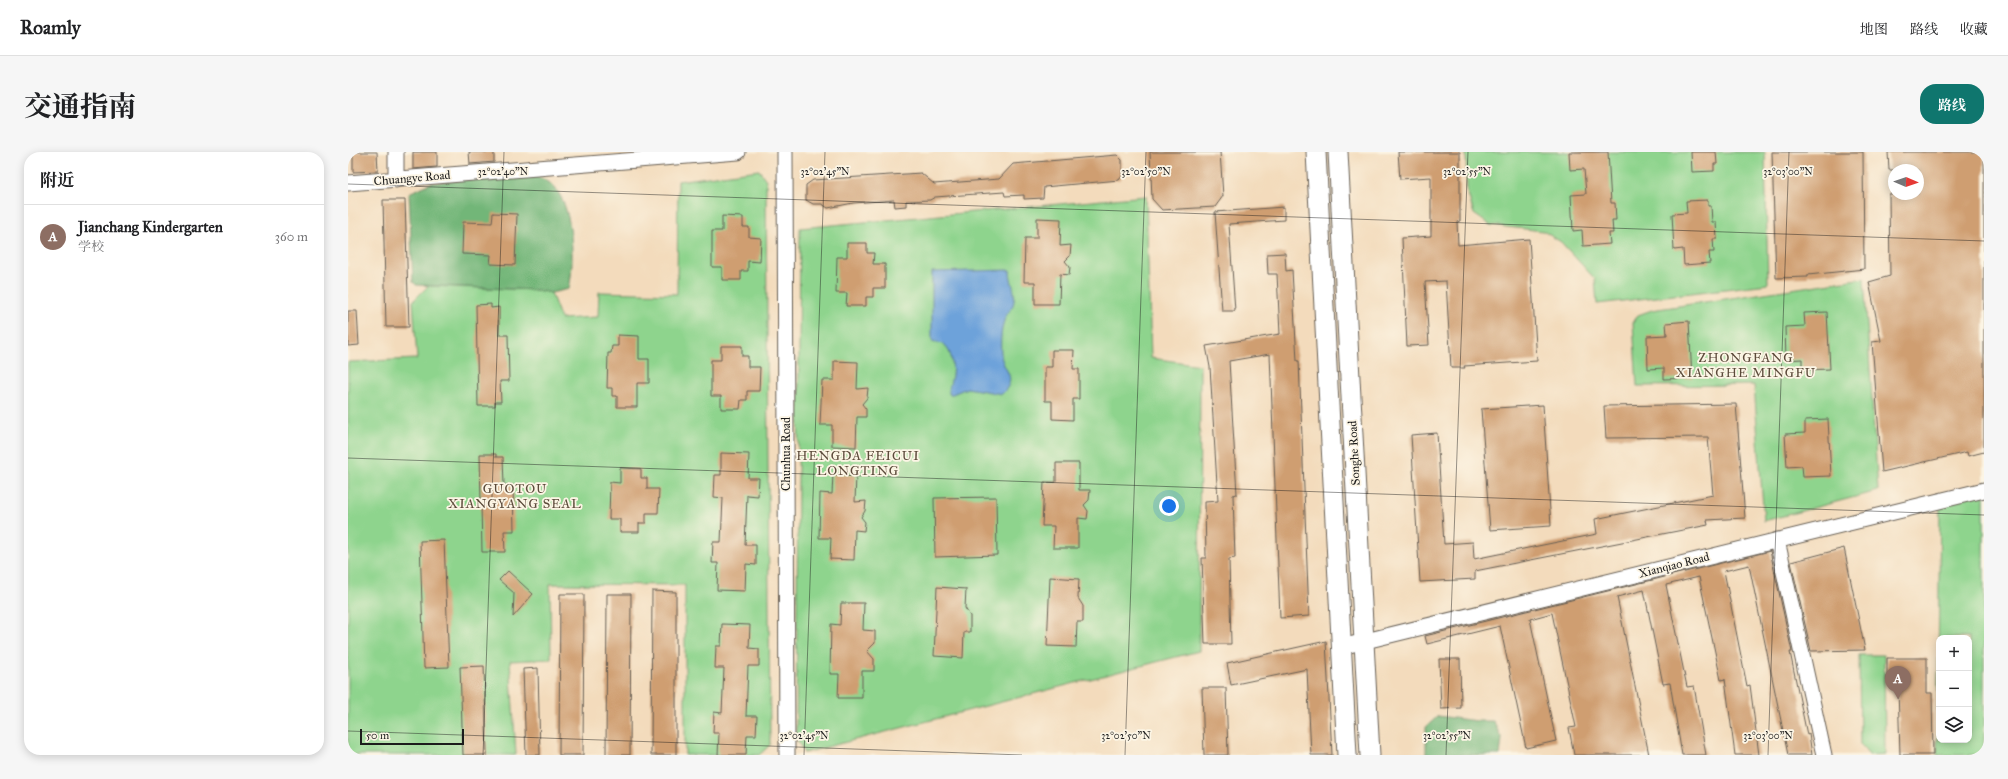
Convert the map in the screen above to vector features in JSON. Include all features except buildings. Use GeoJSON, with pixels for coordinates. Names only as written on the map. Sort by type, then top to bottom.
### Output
{"type":"FeatureCollection","features":[{"type":"Feature","properties":{"kind":"main road","name":"Songhe Road"},"geometry":{"type":"LineString","coordinates":[[1316,152],[1347,755]]}},
{"type":"Feature","properties":{"kind":"main road","name":"Songhe Road"},"geometry":{"type":"LineString","coordinates":[[1338,152],[1370,755]]}},
{"type":"Feature","properties":{"kind":"street"},"geometry":{"type":"LineString","coordinates":[[396,152],[396,180]]}},
{"type":"Feature","properties":{"kind":"street","name":"Chuangye Road"},"geometry":{"type":"LineString","coordinates":[[348,183],[738,152]]}},
{"type":"Feature","properties":{"kind":"street","name":"Chunhua Road"},"geometry":{"type":"LineString","coordinates":[[785,152],[787,755]]}},
{"type":"Feature","properties":{"kind":"street","name":"Xianqiao Road"},"geometry":{"type":"LineString","coordinates":[[1341,647],[1364,640],[1984,490]]}},
{"type":"Feature","properties":{"kind":"street"},"geometry":{"type":"LineString","coordinates":[[1777,540],[1824,755]]}},
{"type":"Feature","properties":{"kind":"green space"},"geometry":{"type":"Polygon","coordinates":[[[1466,152],[1765,152],[1768,284],[1597,304],[1595,279],[1561,242],[1543,231],[1490,225],[1474,214],[1467,191],[1466,152]]]}},
{"type":"Feature","properties":{"kind":"green space"},"geometry":{"type":"Polygon","coordinates":[[[759,170],[766,180],[770,745],[759,755],[685,755],[685,585],[550,584],[551,659],[510,661],[516,755],[348,755],[348,362],[417,359],[413,301],[428,286],[537,290],[551,293],[561,319],[598,317],[599,292],[677,294],[678,181],[759,170]]]}},
{"type":"Feature","properties":{"kind":"green space"},"geometry":{"type":"Polygon","coordinates":[[[527,173],[548,181],[558,192],[564,204],[571,233],[572,249],[569,289],[551,293],[537,290],[416,285],[413,282],[409,193],[431,183],[527,173]]]}},
{"type":"Feature","properties":{"kind":"green space"},"geometry":{"type":"Polygon","coordinates":[[[1146,196],[1151,358],[1200,365],[1199,651],[804,753],[796,737],[800,228],[1146,196]]]}},
{"type":"Feature","properties":{"kind":"green space"},"geometry":{"type":"Polygon","coordinates":[[[1864,278],[1878,491],[1764,521],[1754,385],[1637,386],[1633,323],[1638,315],[1652,310],[1864,278]]]}},
{"type":"Feature","properties":{"kind":"green space"},"geometry":{"type":"Polygon","coordinates":[[[1984,490],[1984,755],[1937,755],[1937,743],[1972,743],[1972,635],[1938,635],[1940,500],[1984,490]]]}},
{"type":"Feature","properties":{"kind":"green space"},"geometry":{"type":"Polygon","coordinates":[[[1859,655],[1884,655],[1885,754],[1869,755],[1860,744],[1859,655]]]}},
{"type":"Feature","properties":{"kind":"green space"},"geometry":{"type":"Polygon","coordinates":[[[1438,716],[1477,721],[1493,721],[1502,739],[1500,755],[1426,755],[1426,727],[1438,716]]]}},
{"type":"Feature","properties":{"kind":"water"},"geometry":{"type":"Polygon","coordinates":[[[1010,270],[1014,302],[1004,320],[1001,344],[1002,359],[1010,378],[1007,388],[1002,394],[967,388],[950,395],[949,390],[952,376],[951,357],[944,345],[932,341],[932,272],[1010,270]]]}},
{"type":"Feature","properties":{"kind":"place","name":"Jianchang Kindergarten"},"geometry":{"type":"Point","coordinates":[1898,699]}},
{"type":"Feature","properties":{"kind":"district","name":"ZHONGFANG XIANGHE MINGFU"},"geometry":{"type":"Point","coordinates":[1746,364]}},
{"type":"Feature","properties":{"kind":"district","name":"HENGDA FEICUI LONGTING"},"geometry":{"type":"Point","coordinates":[858,462]}},
{"type":"Feature","properties":{"kind":"district","name":"GUOTOU XIANGYANG SEAL"},"geometry":{"type":"Point","coordinates":[515,496]}}]}
